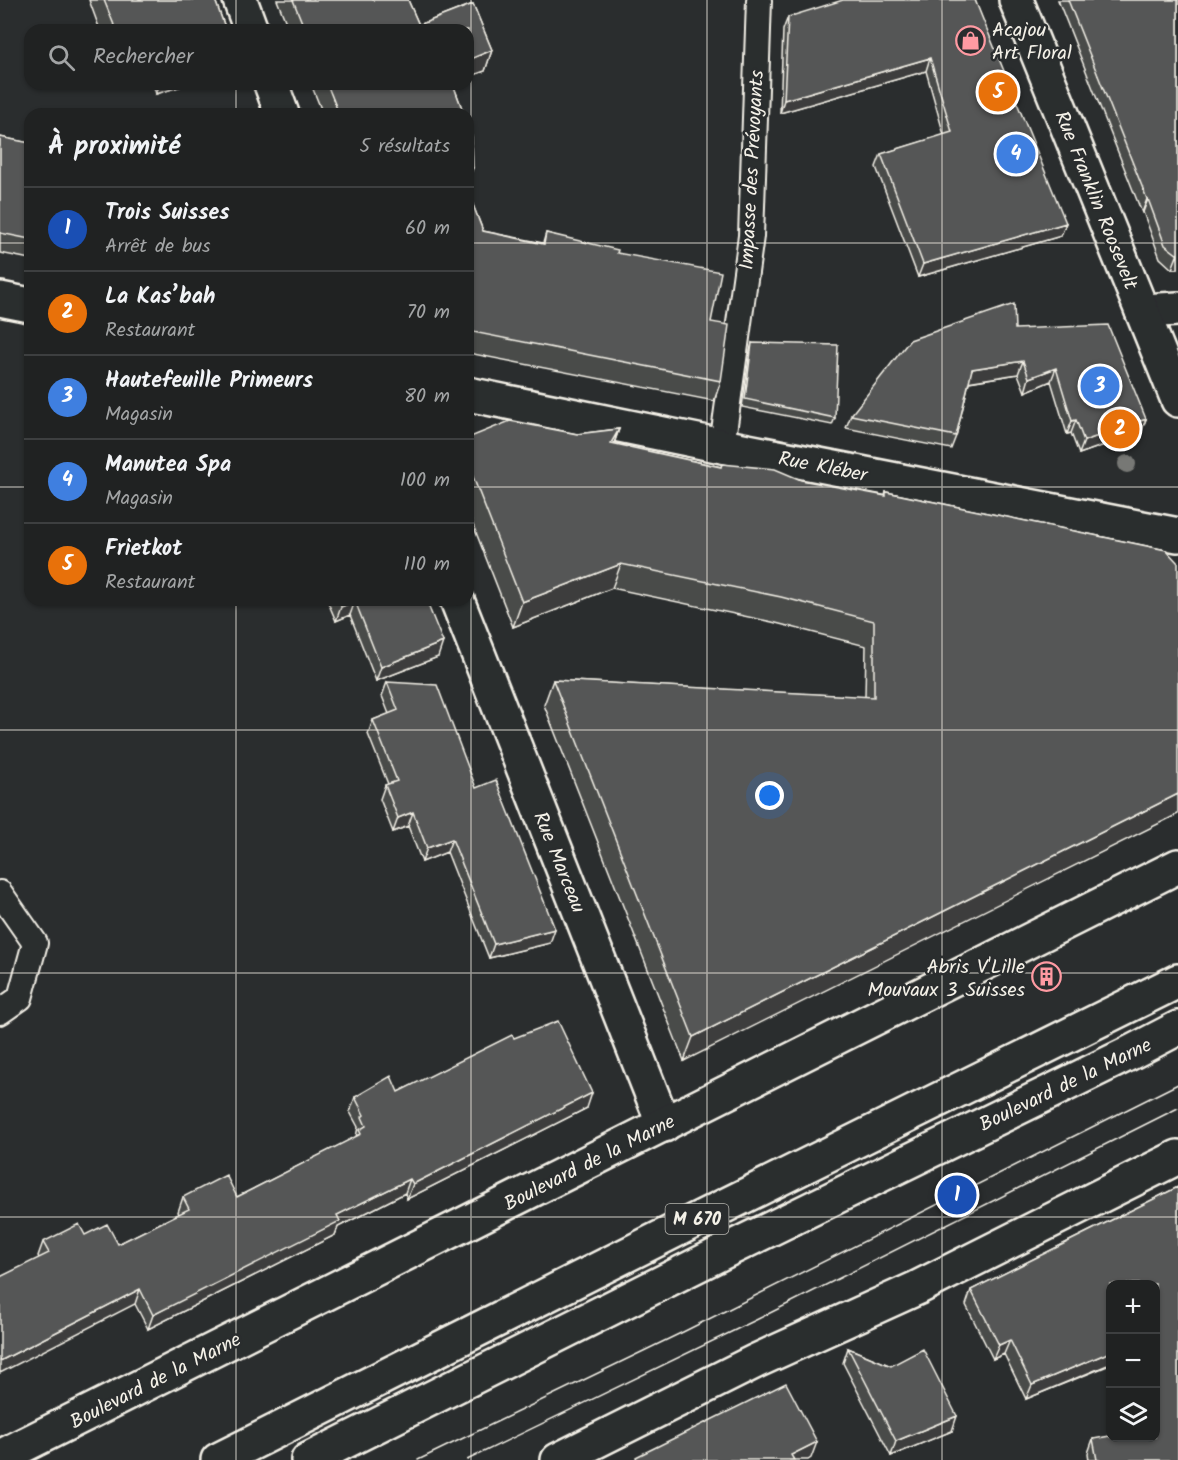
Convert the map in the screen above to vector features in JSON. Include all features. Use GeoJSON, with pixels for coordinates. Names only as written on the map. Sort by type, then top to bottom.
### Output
{"type":"FeatureCollection","features":[{"type":"Feature","properties":{"kind":"main road"},"geometry":{"type":"LineString","coordinates":[[240,0],[249,24]]}},
{"type":"Feature","properties":{"kind":"main road","name":"Rue Franklin Roosevelt"},"geometry":{"type":"LineString","coordinates":[[1016,0],[1178,400]]}},
{"type":"Feature","properties":{"kind":"main road"},"geometry":{"type":"LineString","coordinates":[[273,90],[280,108]]}},
{"type":"Feature","properties":{"kind":"main road"},"geometry":{"type":"LineString","coordinates":[[0,298],[24,304]]}},
{"type":"Feature","properties":{"kind":"main road"},"geometry":{"type":"LineString","coordinates":[[1142,311],[1178,309]]}},
{"type":"Feature","properties":{"kind":"main road","name":"Rue Kléber"},"geometry":{"type":"LineString","coordinates":[[474,395],[1178,535]]}},
{"type":"Feature","properties":{"kind":"main road","name":"Rue Marceau"},"geometry":{"type":"LineString","coordinates":[[459,606],[664,1125]]}},
{"type":"Feature","properties":{"kind":"main road","name":"Boulevard de la Marne"},"geometry":{"type":"LineString","coordinates":[[0,1457],[1178,866]]}},
{"type":"Feature","properties":{"kind":"main road","name":"M 670"},"geometry":{"type":"LineString","coordinates":[[218,1460],[1178,981]]}},
{"type":"Feature","properties":{"kind":"main road","name":"Boulevard de la Marne"},"geometry":{"type":"LineString","coordinates":[[308,1460],[714,1256],[1178,1028]]}},
{"type":"Feature","properties":{"kind":"main road"},"geometry":{"type":"LineString","coordinates":[[558,1460],[756,1361],[917,1288],[1178,1157]]}},
{"type":"Feature","properties":{"kind":"lane","name":"Impasse des Prévoyants"},"geometry":{"type":"LineString","coordinates":[[722,446],[752,236],[759,0]]}},
{"type":"Feature","properties":{"kind":"lane"},"geometry":{"type":"LineString","coordinates":[[0,893],[35,943],[20,998],[0,1012]]}},
{"type":"Feature","properties":{"kind":"building"},"geometry":{"type":"Polygon","coordinates":[[[104,0],[215,0],[224,24],[114,24],[104,0]]]}},
{"type":"Feature","properties":{"kind":"building"},"geometry":{"type":"Polygon","coordinates":[[[293,0],[408,0],[419,24],[303,24],[293,0]]]}},
{"type":"Feature","properties":{"kind":"building"},"geometry":{"type":"Polygon","coordinates":[[[843,0],[975,0],[1066,223],[923,264],[881,154],[952,132],[930,58],[784,100],[788,17],[843,0]]]}},
{"type":"Feature","properties":{"kind":"building"},"geometry":{"type":"Polygon","coordinates":[[[1068,0],[1178,0],[1178,255],[1165,245],[1068,0]]]}},
{"type":"Feature","properties":{"kind":"building"},"geometry":{"type":"Polygon","coordinates":[[[473,4],[492,50],[474,58],[474,24],[422,24],[473,4]]]}},
{"type":"Feature","properties":{"kind":"building"},"geometry":{"type":"Polygon","coordinates":[[[329,90],[455,90],[462,108],[337,108],[329,90]]]}},
{"type":"Feature","properties":{"kind":"building"},"geometry":{"type":"Polygon","coordinates":[[[0,137],[24,142],[24,238],[0,233],[0,137]]]}},
{"type":"Feature","properties":{"kind":"building"},"geometry":{"type":"Polygon","coordinates":[[[474,208],[483,231],[544,244],[546,233],[618,250],[617,253],[721,272],[711,322],[729,325],[721,381],[474,332],[474,208]]]}},
{"type":"Feature","properties":{"kind":"building"},"geometry":{"type":"Polygon","coordinates":[[[1014,304],[1015,329],[1108,325],[1146,419],[1084,441],[1076,420],[1072,421],[1056,368],[1029,378],[1023,361],[972,369],[956,436],[851,415],[910,340],[1014,304]]]}},
{"type":"Feature","properties":{"kind":"building"},"geometry":{"type":"Polygon","coordinates":[[[752,343],[838,345],[835,418],[745,399],[752,343]]]}},
{"type":"Feature","properties":{"kind":"building"},"geometry":{"type":"Polygon","coordinates":[[[510,421],[577,434],[619,429],[611,443],[721,467],[722,464],[775,469],[801,480],[886,496],[886,492],[1166,550],[1178,563],[1178,794],[693,1037],[553,680],[874,697],[874,621],[781,597],[621,564],[522,602],[474,479],[474,436],[510,421]]]}},
{"type":"Feature","properties":{"kind":"building"},"geometry":{"type":"Polygon","coordinates":[[[357,606],[428,606],[443,642],[381,667],[357,606]]]}},
{"type":"Feature","properties":{"kind":"building"},"geometry":{"type":"Polygon","coordinates":[[[387,682],[437,685],[476,788],[496,780],[555,929],[494,944],[452,839],[427,848],[413,812],[398,818],[385,785],[397,781],[373,720],[398,710],[387,682]]]}},
{"type":"Feature","properties":{"kind":"building"},"geometry":{"type":"Polygon","coordinates":[[[558,1021],[592,1093],[413,1184],[410,1179],[337,1215],[340,1221],[153,1315],[140,1289],[0,1361],[0,1277],[49,1253],[43,1242],[79,1224],[85,1235],[107,1224],[118,1244],[189,1209],[183,1197],[226,1175],[237,1197],[361,1134],[359,1130],[366,1126],[362,1117],[364,1115],[355,1097],[391,1076],[398,1092],[512,1035],[514,1038],[558,1021]]]}},
{"type":"Feature","properties":{"kind":"building"},"geometry":{"type":"Polygon","coordinates":[[[1178,1187],[1178,1460],[1097,1460],[1093,1439],[1106,1437],[1106,1442],[1160,1442],[1160,1280],[1106,1280],[1106,1354],[1032,1385],[1010,1340],[999,1345],[971,1290],[1178,1187]]]}},
{"type":"Feature","properties":{"kind":"building"},"geometry":{"type":"Polygon","coordinates":[[[848,1348],[891,1366],[923,1349],[957,1416],[896,1441],[848,1348]]]}},
{"type":"Feature","properties":{"kind":"building"},"geometry":{"type":"Polygon","coordinates":[[[786,1383],[817,1442],[791,1455],[794,1460],[637,1460],[636,1457],[786,1383]]]}},
{"type":"Feature","properties":{"kind":"tram line"},"geometry":{"type":"LineString","coordinates":[[418,1460],[683,1332],[1178,1084]]}},
{"type":"Feature","properties":{"kind":"tram line"},"geometry":{"type":"LineString","coordinates":[[467,1460],[758,1319],[1178,1108]]}},
{"type":"Feature","properties":{"kind":"place","name":"Acajou Art Floral"},"geometry":{"type":"Point","coordinates":[971,41]}},
{"type":"Feature","properties":{"kind":"place","name":"Frietkot"},"geometry":{"type":"Point","coordinates":[998,92]}},
{"type":"Feature","properties":{"kind":"place","name":"Manutea Spa"},"geometry":{"type":"Point","coordinates":[1016,154]}},
{"type":"Feature","properties":{"kind":"place","name":"Hautefeuille Primeurs"},"geometry":{"type":"Point","coordinates":[1100,386]}},
{"type":"Feature","properties":{"kind":"place","name":"La Kas’bah"},"geometry":{"type":"Point","coordinates":[1120,429]}},
{"type":"Feature","properties":{"kind":"place","name":"Abris V'Lille Mouvaux 3 Suisses"},"geometry":{"type":"Point","coordinates":[1046,977]}},
{"type":"Feature","properties":{"kind":"place","name":"Trois Suisses"},"geometry":{"type":"Point","coordinates":[957,1195]}}]}
